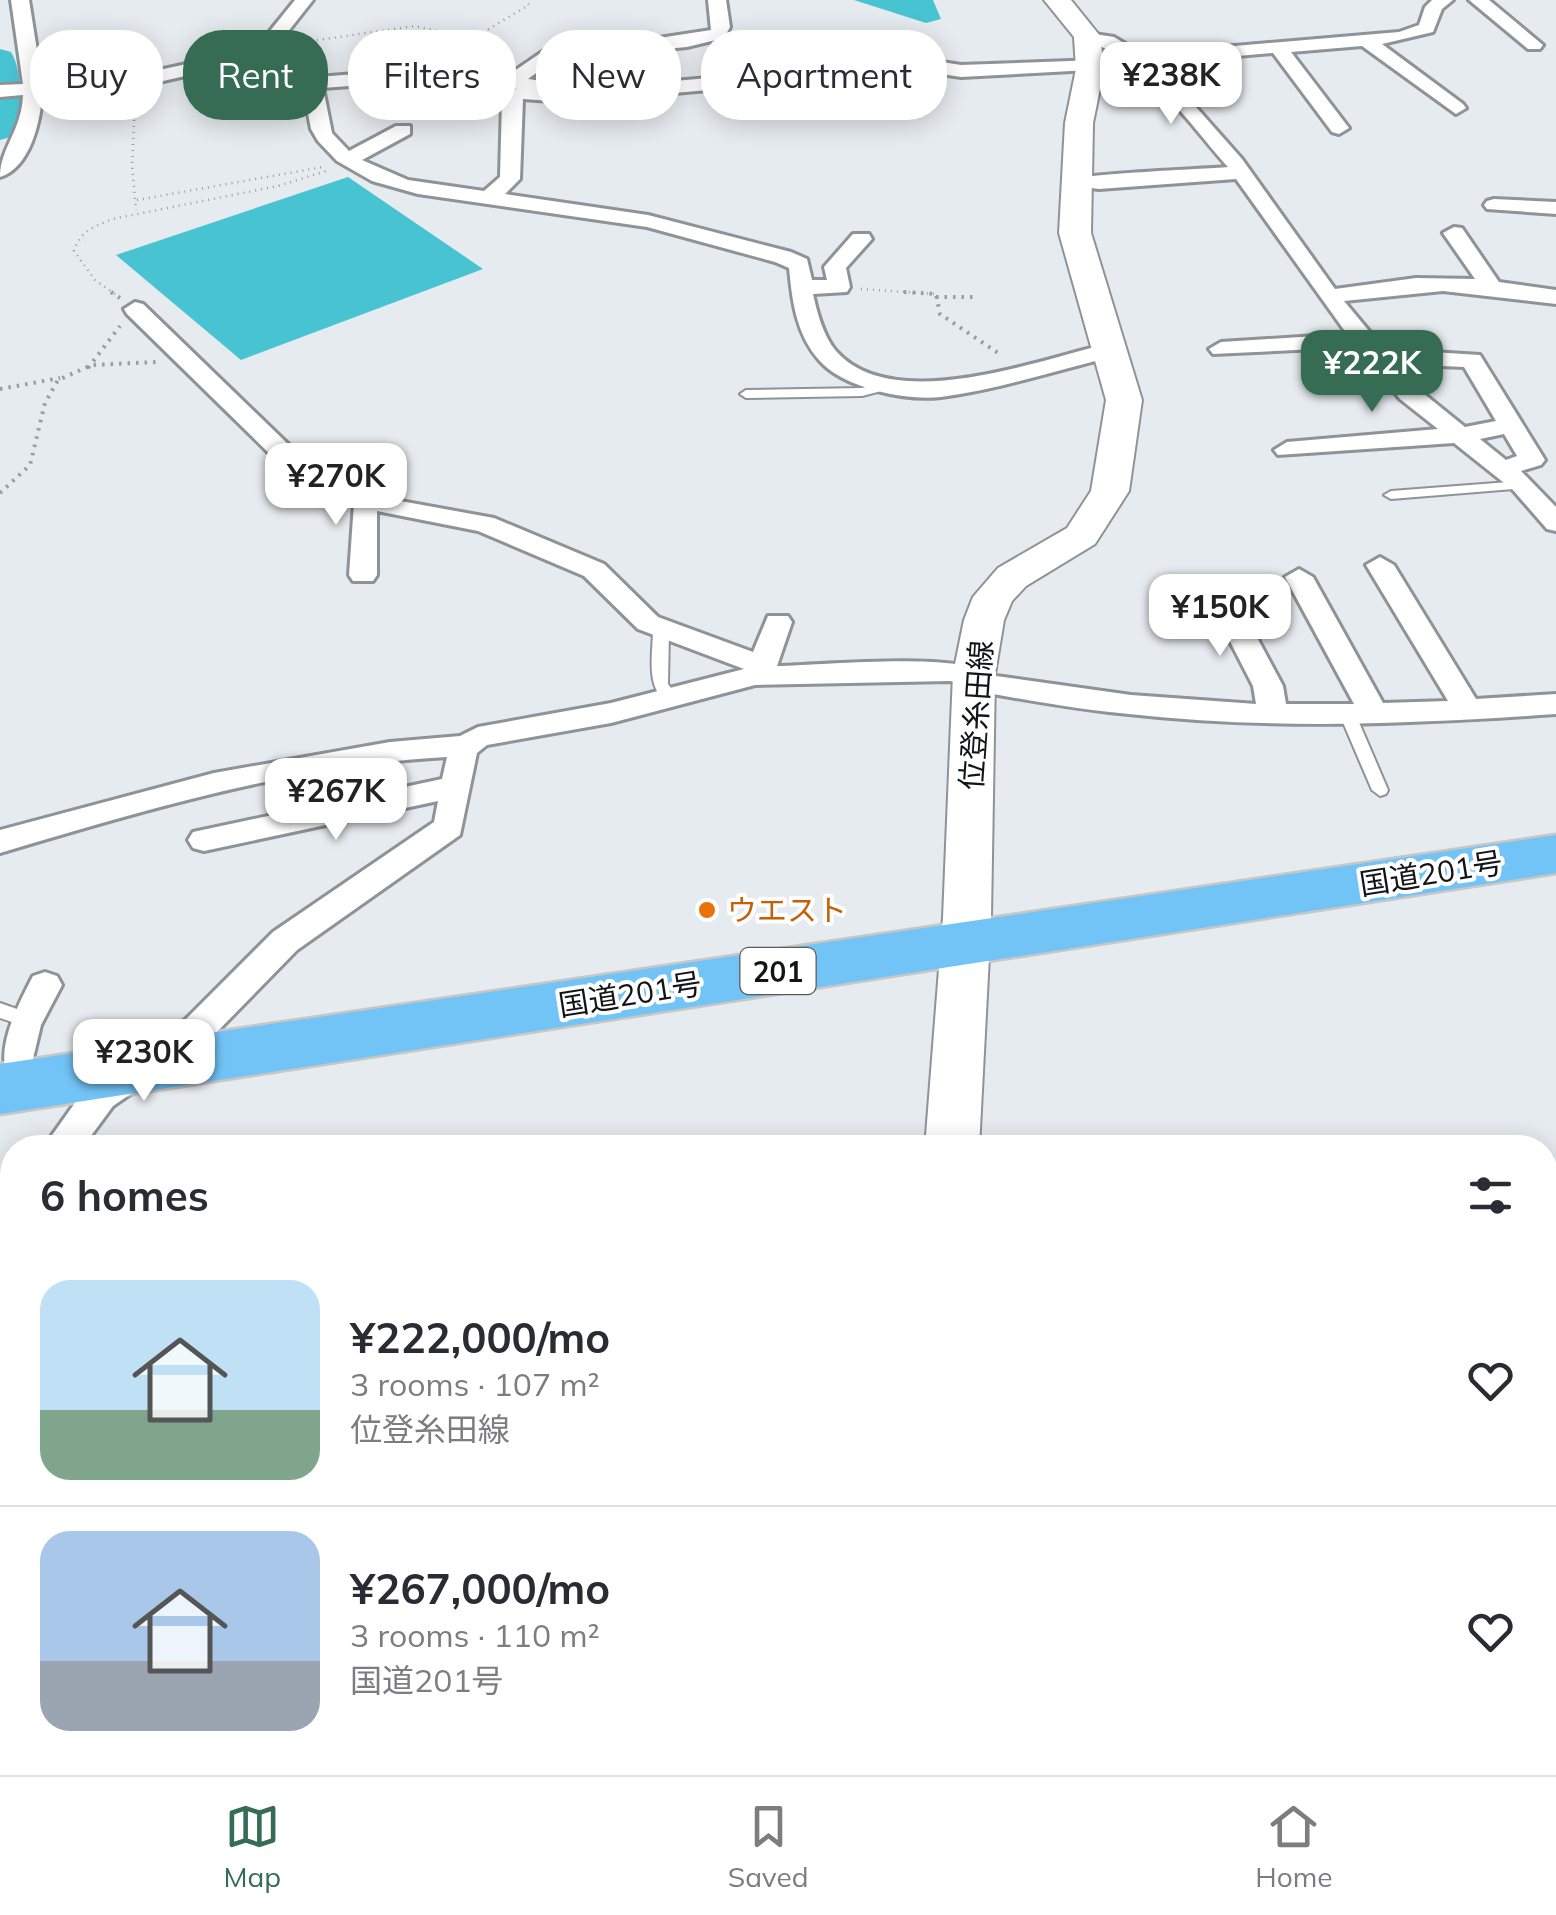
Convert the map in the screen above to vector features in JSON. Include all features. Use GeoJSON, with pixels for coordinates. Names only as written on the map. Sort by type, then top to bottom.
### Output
{"type":"FeatureCollection","features":[{"type":"Feature","properties":{"kind":"highway","name":"国道201号"},"geometry":{"type":"LineString","coordinates":[[9,1047],[139,1067],[394,1032],[1556,830]]}},
{"type":"Feature","properties":{"kind":"highway","name":"国道201号"},"geometry":{"type":"LineString","coordinates":[[9,1047],[197,1030],[1556,854]]}},
{"type":"Feature","properties":{"kind":"main road"},"geometry":{"type":"LineString","coordinates":[[1057,0],[1088,50]]}},
{"type":"Feature","properties":{"kind":"main road","name":"位登糸田線"},"geometry":{"type":"LineString","coordinates":[[953,1135],[966,930],[974,674],[984,620],[992,598],[1012,577],[1080,536],[1110,491],[1124,400],[1074,234],[1079,123],[1088,50]]}},
{"type":"Feature","properties":{"kind":"street"},"geometry":{"type":"LineString","coordinates":[[20,0],[30,69]]}},
{"type":"Feature","properties":{"kind":"street"},"geometry":{"type":"LineString","coordinates":[[285,30],[304,0]]}},
{"type":"Feature","properties":{"kind":"street"},"geometry":{"type":"LineString","coordinates":[[681,43],[718,34],[721,27],[717,0]]}},
{"type":"Feature","properties":{"kind":"street"},"geometry":{"type":"LineString","coordinates":[[1142,58],[1401,37],[1427,28],[1434,8],[1444,0]]}},
{"type":"Feature","properties":{"kind":"street"},"geometry":{"type":"LineString","coordinates":[[1478,0],[1534,45]]}},
{"type":"Feature","properties":{"kind":"street"},"geometry":{"type":"LineString","coordinates":[[1364,39],[1456,108]]}},
{"type":"Feature","properties":{"kind":"street"},"geometry":{"type":"LineString","coordinates":[[947,69],[960,71],[1088,50],[1108,41],[1142,58],[1241,172],[1330,297],[1409,394],[1512,477],[1556,523]]}},
{"type":"Feature","properties":{"kind":"street"},"geometry":{"type":"LineString","coordinates":[[681,43],[701,57]]}},
{"type":"Feature","properties":{"kind":"street"},"geometry":{"type":"LineString","coordinates":[[1276,46],[1339,128]]}},
{"type":"Feature","properties":{"kind":"street"},"geometry":{"type":"LineString","coordinates":[[1237,49],[1248,75]]}},
{"type":"Feature","properties":{"kind":"street"},"geometry":{"type":"LineString","coordinates":[[0,92],[30,89]]}},
{"type":"Feature","properties":{"kind":"street"},"geometry":{"type":"LineString","coordinates":[[488,199],[510,179],[512,101],[516,95],[536,94]]}},
{"type":"Feature","properties":{"kind":"street"},"geometry":{"type":"LineString","coordinates":[[0,171],[17,154],[31,120]]}},
{"type":"Feature","properties":{"kind":"street"},"geometry":{"type":"LineString","coordinates":[[321,120],[324,136],[360,170],[386,182],[648,221],[783,257],[798,264],[802,299],[824,350],[835,362],[910,390],[939,390],[1111,350]]}},
{"type":"Feature","properties":{"kind":"street"},"geometry":{"type":"LineString","coordinates":[[351,160],[403,130]]}},
{"type":"Feature","properties":{"kind":"street"},"geometry":{"type":"LineString","coordinates":[[1078,180],[1099,182],[1241,172]]}},
{"type":"Feature","properties":{"kind":"street"},"geometry":{"type":"LineString","coordinates":[[1494,205],[1556,208]]}},
{"type":"Feature","properties":{"kind":"street"},"geometry":{"type":"LineString","coordinates":[[1454,233],[1491,286]]}},
{"type":"Feature","properties":{"kind":"street"},"geometry":{"type":"LineString","coordinates":[[802,287],[839,287],[835,267],[861,239]]}},
{"type":"Feature","properties":{"kind":"street"},"geometry":{"type":"LineString","coordinates":[[1330,297],[1391,284],[1491,286],[1556,298]]}},
{"type":"Feature","properties":{"kind":"street"},"geometry":{"type":"LineString","coordinates":[[134,308],[282,452],[370,500],[485,524],[594,570],[648,623],[765,670]]}},
{"type":"Feature","properties":{"kind":"street"},"geometry":{"type":"LineString","coordinates":[[1221,349],[1373,348],[1472,360],[1532,460],[1512,477]]}},
{"type":"Feature","properties":{"kind":"street"},"geometry":{"type":"LineString","coordinates":[[1288,450],[1460,435],[1511,425]]}},
{"type":"Feature","properties":{"kind":"street"},"geometry":{"type":"LineString","coordinates":[[364,575],[364,507],[370,500]]}},
{"type":"Feature","properties":{"kind":"street"},"geometry":{"type":"LineString","coordinates":[[1380,564],[1468,710]]}},
{"type":"Feature","properties":{"kind":"street"},"geometry":{"type":"LineString","coordinates":[[1299,577],[1360,712]]}},
{"type":"Feature","properties":{"kind":"street"},"geometry":{"type":"LineString","coordinates":[[1217,589],[1268,686],[1272,712]]}},
{"type":"Feature","properties":{"kind":"street"},"geometry":{"type":"LineString","coordinates":[[765,670],[778,622]]}},
{"type":"Feature","properties":{"kind":"street"},"geometry":{"type":"LineString","coordinates":[[71,1135],[100,1096],[197,1030],[285,941],[449,827],[463,749],[478,737],[671,699],[765,670],[974,674],[988,684],[1134,706],[1272,712],[1468,710],[1556,704]]}},
{"type":"Feature","properties":{"kind":"street"},"geometry":{"type":"LineString","coordinates":[[0,842],[80,815],[175,790],[316,764],[445,745],[467,746]]}},
{"type":"Feature","properties":{"kind":"street"},"geometry":{"type":"LineString","coordinates":[[204,840],[456,787]]}},
{"type":"Feature","properties":{"kind":"street"},"geometry":{"type":"LineString","coordinates":[[9,1047],[46,985]]}},
{"type":"Feature","properties":{"kind":"lane"},"geometry":{"type":"LineString","coordinates":[[746,394],[862,392],[892,384]]}},
{"type":"Feature","properties":{"kind":"lane"},"geometry":{"type":"LineString","coordinates":[[1391,495],[1512,477]]}},
{"type":"Feature","properties":{"kind":"lane"},"geometry":{"type":"LineString","coordinates":[[661,628],[660,684],[671,699]]}},
{"type":"Feature","properties":{"kind":"lane"},"geometry":{"type":"LineString","coordinates":[[1360,712],[1380,790]]}},
{"type":"Feature","properties":{"kind":"path"},"geometry":{"type":"LineString","coordinates":[[328,35],[414,26],[452,34],[482,32],[523,11],[529,6],[526,0]]}},
{"type":"Feature","properties":{"kind":"path"},"geometry":{"type":"LineString","coordinates":[[134,120],[132,165],[136,211]]}},
{"type":"Feature","properties":{"kind":"path"},"geometry":{"type":"LineString","coordinates":[[137,200],[188,189],[287,178],[351,160]]}},
{"type":"Feature","properties":{"kind":"path"},"geometry":{"type":"LineString","coordinates":[[88,368],[134,308],[95,280],[74,251],[78,238],[88,229],[136,211],[278,186],[351,160]]}},
{"type":"Feature","properties":{"kind":"path"},"geometry":{"type":"LineString","coordinates":[[839,287],[975,297]]}},
{"type":"Feature","properties":{"kind":"path"},"geometry":{"type":"LineString","coordinates":[[936,297],[940,314],[1019,369]]}},
{"type":"Feature","properties":{"kind":"path"},"geometry":{"type":"LineString","coordinates":[[0,389],[60,378],[88,368],[189,360]]}},
{"type":"Feature","properties":{"kind":"path"},"geometry":{"type":"LineString","coordinates":[[0,492],[21,477],[33,462],[51,388],[60,378]]}},
{"type":"Feature","properties":{"kind":"water"},"geometry":{"type":"Polygon","coordinates":[[[854,0],[933,0],[941,19],[926,23],[854,0]]]}},
{"type":"Feature","properties":{"kind":"water"},"geometry":{"type":"Polygon","coordinates":[[[348,177],[483,269],[241,360],[116,255],[348,177]]]}},
{"type":"Feature","properties":{"kind":"waterway"},"geometry":{"type":"LineString","coordinates":[[0,58],[5,83],[0,130]]}},
{"type":"Feature","properties":{"kind":"place","name":"ウエスト"},"geometry":{"type":"Point","coordinates":[707,910]}}]}
